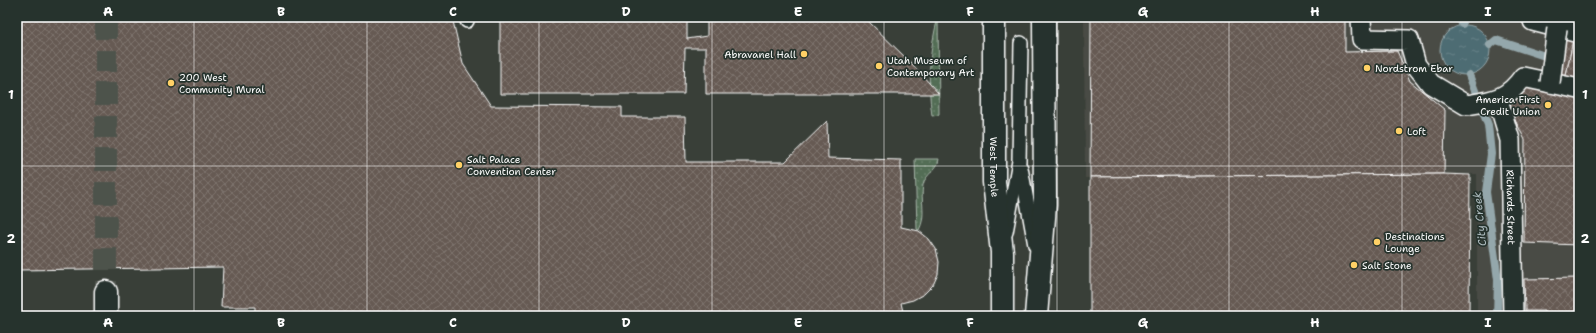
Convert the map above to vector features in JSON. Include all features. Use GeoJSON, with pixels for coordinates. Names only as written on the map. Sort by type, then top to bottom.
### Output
{"type":"FeatureCollection","features":[{"type":"Feature","properties":{"kind":"main road","name":"West Temple"},"geometry":{"type":"LineString","coordinates":[[994,17],[994,182],[1002,252],[1002,316]]}},
{"type":"Feature","properties":{"kind":"main road"},"geometry":{"type":"LineString","coordinates":[[1036,316],[1045,205],[1044,17]]}},
{"type":"Feature","properties":{"kind":"main road"},"geometry":{"type":"LineString","coordinates":[[106,292],[106,316]]}},
{"type":"Feature","properties":{"kind":"street"},"geometry":{"type":"LineString","coordinates":[[1361,17],[1362,39],[1408,40],[1416,65],[1431,84],[1446,95],[1466,105],[1498,100],[1515,89],[1523,77],[1579,89]]}},
{"type":"Feature","properties":{"kind":"street"},"geometry":{"type":"LineString","coordinates":[[1532,17],[1533,21],[1551,32],[1579,43]]}},
{"type":"Feature","properties":{"kind":"street"},"geometry":{"type":"LineString","coordinates":[[1550,83],[1551,32]]}},
{"type":"Feature","properties":{"kind":"street"},"geometry":{"type":"LineString","coordinates":[[1551,32],[1579,33]]}},
{"type":"Feature","properties":{"kind":"street"},"geometry":{"type":"LineString","coordinates":[[1535,70],[1579,80]]}},
{"type":"Feature","properties":{"kind":"street","name":"Richards Street"},"geometry":{"type":"LineString","coordinates":[[1498,100],[1510,140],[1515,314],[1513,316]]}},
{"type":"Feature","properties":{"kind":"lane"},"geometry":{"type":"LineString","coordinates":[[1002,252],[1019,161],[1020,43]]}},
{"type":"Feature","properties":{"kind":"lane"},"geometry":{"type":"LineString","coordinates":[[1019,161],[1040,266]]}},
{"type":"Feature","properties":{"kind":"shaded area"},"geometry":{"type":"Polygon","coordinates":[[[1084,17],[1579,17],[1579,316],[1477,316],[1477,174],[1085,178],[1084,17]]]}},
{"type":"Feature","properties":{"kind":"green space"},"geometry":{"type":"Polygon","coordinates":[[[938,17],[939,115],[932,116],[929,78],[931,54],[938,17]]]}},
{"type":"Feature","properties":{"kind":"green space"},"geometry":{"type":"Polygon","coordinates":[[[915,159],[939,159],[936,166],[924,181],[922,191],[923,219],[919,230],[917,229],[915,159]]]}},
{"type":"Feature","properties":{"kind":"water"},"geometry":{"type":"Polygon","coordinates":[[[1470,25],[1475,26],[1483,32],[1489,40],[1489,60],[1483,68],[1475,74],[1460,75],[1455,74],[1447,68],[1441,60],[1440,45],[1441,40],[1447,32],[1455,26],[1470,25]]]}},
{"type":"Feature","properties":{"kind":"building","name":"Salt Palace Convention Center"},"geometry":{"type":"Polygon","coordinates":[[[17,17],[452,17],[463,64],[491,106],[622,107],[622,117],[685,117],[686,162],[785,162],[827,121],[828,158],[901,160],[901,227],[919,231],[929,239],[936,249],[939,262],[938,274],[933,285],[924,294],[913,300],[901,303],[904,316],[255,316],[255,307],[221,307],[223,267],[18,270],[17,316],[17,17]]]}},
{"type":"Feature","properties":{"kind":"building","name":"Abravanel Hall"},"geometry":{"type":"Polygon","coordinates":[[[500,17],[687,17],[687,39],[707,36],[707,17],[864,17],[912,64],[939,94],[706,94],[706,48],[685,48],[684,94],[500,94],[500,17]]]}},
{"type":"Feature","properties":{"kind":"building"},"geometry":{"type":"Polygon","coordinates":[[[1091,17],[1345,17],[1345,52],[1397,51],[1410,81],[1445,110],[1444,174],[1090,177],[1091,17]]]}},
{"type":"Feature","properties":{"kind":"building"},"geometry":{"type":"Polygon","coordinates":[[[1545,17],[1579,17],[1579,26],[1545,17]]]}},
{"type":"Feature","properties":{"kind":"building"},"geometry":{"type":"Polygon","coordinates":[[[1558,22],[1576,25],[1563,91],[1545,87],[1558,22]]]}},
{"type":"Feature","properties":{"kind":"building"},"geometry":{"type":"Polygon","coordinates":[[[1576,25],[1579,26],[1579,94],[1563,91],[1576,25]]]}},
{"type":"Feature","properties":{"kind":"building"},"geometry":{"type":"Polygon","coordinates":[[[1530,82],[1579,94],[1579,245],[1524,243],[1525,140],[1506,102],[1530,82]]]}},
{"type":"Feature","properties":{"kind":"building"},"geometry":{"type":"Polygon","coordinates":[[[1470,175],[1469,316],[1090,316],[1090,177],[1470,175]]]}},
{"type":"Feature","properties":{"kind":"building"},"geometry":{"type":"Polygon","coordinates":[[[1579,278],[1579,316],[1544,316],[1544,311],[1525,311],[1524,279],[1579,278]]]}},
{"type":"Feature","properties":{"kind":"waterway","name":"City Creek"},"geometry":{"type":"LineString","coordinates":[[1460,17],[1462,24]]}},
{"type":"Feature","properties":{"kind":"waterway"},"geometry":{"type":"LineString","coordinates":[[1490,45],[1496,40],[1554,59]]}},
{"type":"Feature","properties":{"kind":"waterway","name":"City Creek"},"geometry":{"type":"LineString","coordinates":[[1469,75],[1488,125],[1491,154],[1486,192],[1498,280],[1497,316]]}},
{"type":"Feature","properties":{"kind":"tunnel"},"geometry":{"type":"LineString","coordinates":[[106,17],[106,292]]}},
{"type":"Feature","properties":{"kind":"place","name":"Abravanel Hall"},"geometry":{"type":"Point","coordinates":[804,54]}},
{"type":"Feature","properties":{"kind":"place","name":"Utah Museum of Contemporary Art"},"geometry":{"type":"Point","coordinates":[879,66]}},
{"type":"Feature","properties":{"kind":"place","name":"Nordstrom Ebar"},"geometry":{"type":"Point","coordinates":[1367,68]}},
{"type":"Feature","properties":{"kind":"place","name":"200 West Community Mural"},"geometry":{"type":"Point","coordinates":[171,83]}},
{"type":"Feature","properties":{"kind":"place","name":"America First Credit Union"},"geometry":{"type":"Point","coordinates":[1548,105]}},
{"type":"Feature","properties":{"kind":"place","name":"Loft"},"geometry":{"type":"Point","coordinates":[1399,131]}},
{"type":"Feature","properties":{"kind":"place","name":"Salt Palace Convention Center"},"geometry":{"type":"Point","coordinates":[459,165]}},
{"type":"Feature","properties":{"kind":"place","name":"Destinations Lounge"},"geometry":{"type":"Point","coordinates":[1377,242]}},
{"type":"Feature","properties":{"kind":"place","name":"Salt Stone"},"geometry":{"type":"Point","coordinates":[1354,265]}}]}
